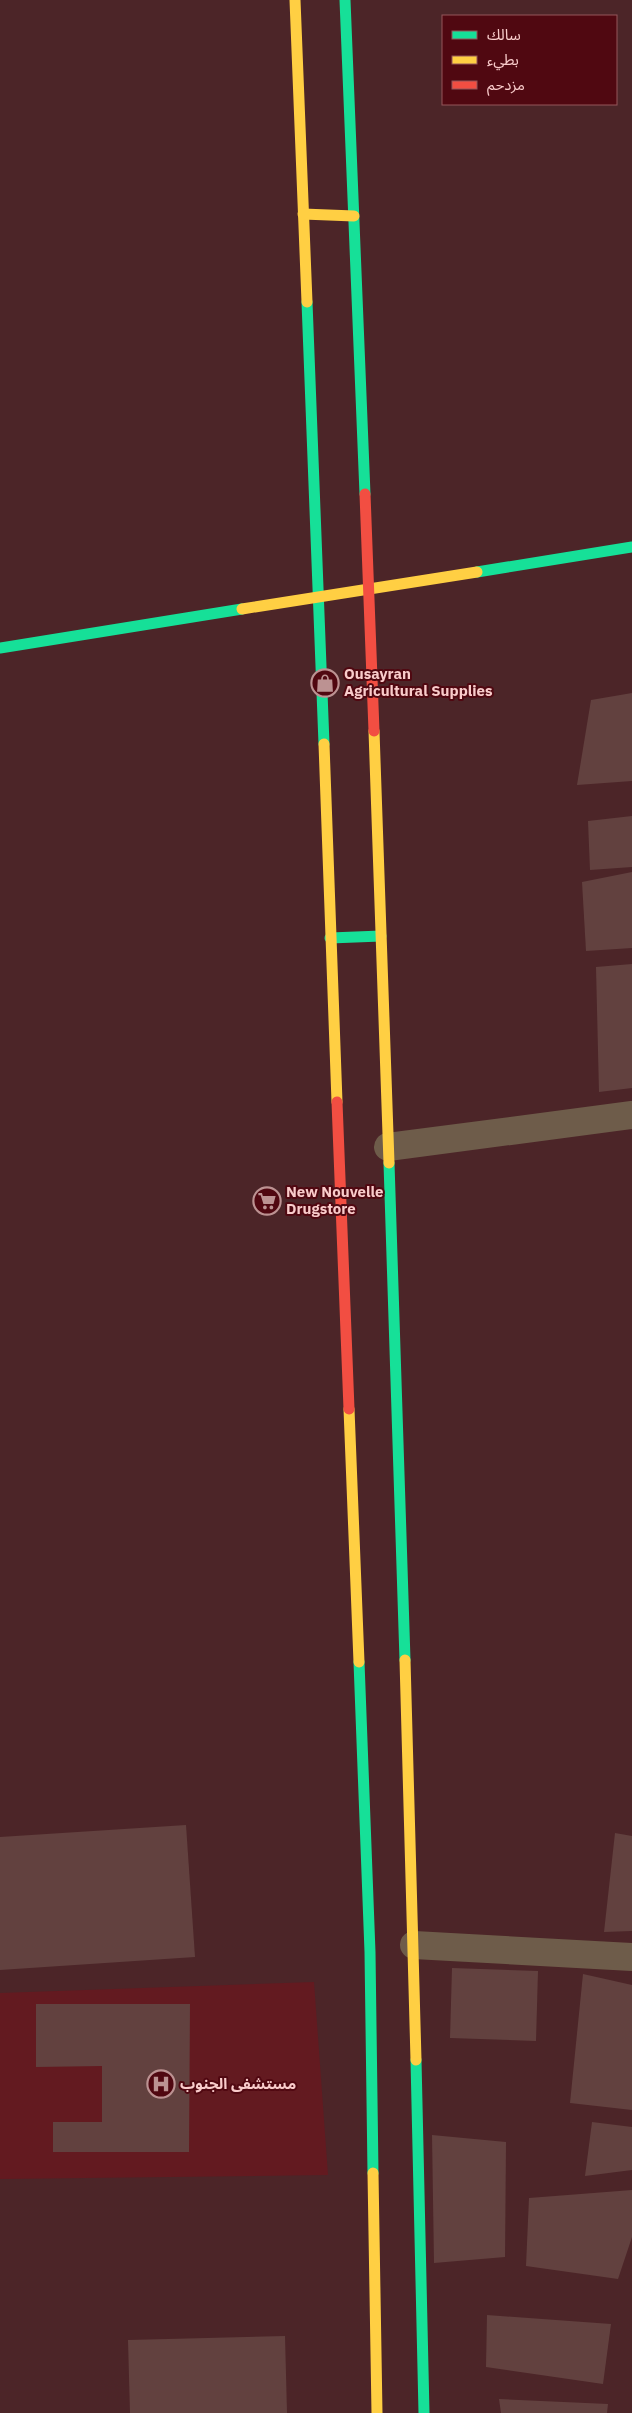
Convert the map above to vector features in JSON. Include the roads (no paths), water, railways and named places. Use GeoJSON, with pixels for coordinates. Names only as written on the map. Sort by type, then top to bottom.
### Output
{"type":"FeatureCollection","features":[{"type":"Feature","properties":{"kind":"main road"},"geometry":{"type":"LineString","coordinates":[[295,0],[370,1952],[377,2413]]}},
{"type":"Feature","properties":{"kind":"main road"},"geometry":{"type":"LineString","coordinates":[[345,0],[369,590],[388,1147],[414,1945],[424,2413]]}},
{"type":"Feature","properties":{"kind":"main road"},"geometry":{"type":"LineString","coordinates":[[303,214],[354,216]]}},
{"type":"Feature","properties":{"kind":"main road"},"geometry":{"type":"LineString","coordinates":[[0,648],[632,547]]}},
{"type":"Feature","properties":{"kind":"main road"},"geometry":{"type":"LineString","coordinates":[[330,938],[381,936]]}},
{"type":"Feature","properties":{"kind":"street"},"geometry":{"type":"LineString","coordinates":[[388,1147],[632,1114]]}},
{"type":"Feature","properties":{"kind":"street"},"geometry":{"type":"LineString","coordinates":[[414,1945],[632,1957]]}},
{"type":"Feature","properties":{"kind":"place","name":"Ousayran Agricultural Supplies"},"geometry":{"type":"Point","coordinates":[325,683]}},
{"type":"Feature","properties":{"kind":"place","name":"New Nouvelle Drugstore"},"geometry":{"type":"Point","coordinates":[267,1201]}},
{"type":"Feature","properties":{"kind":"place","name":"مستشفى الجنوب"},"geometry":{"type":"Point","coordinates":[161,2084]}}]}
